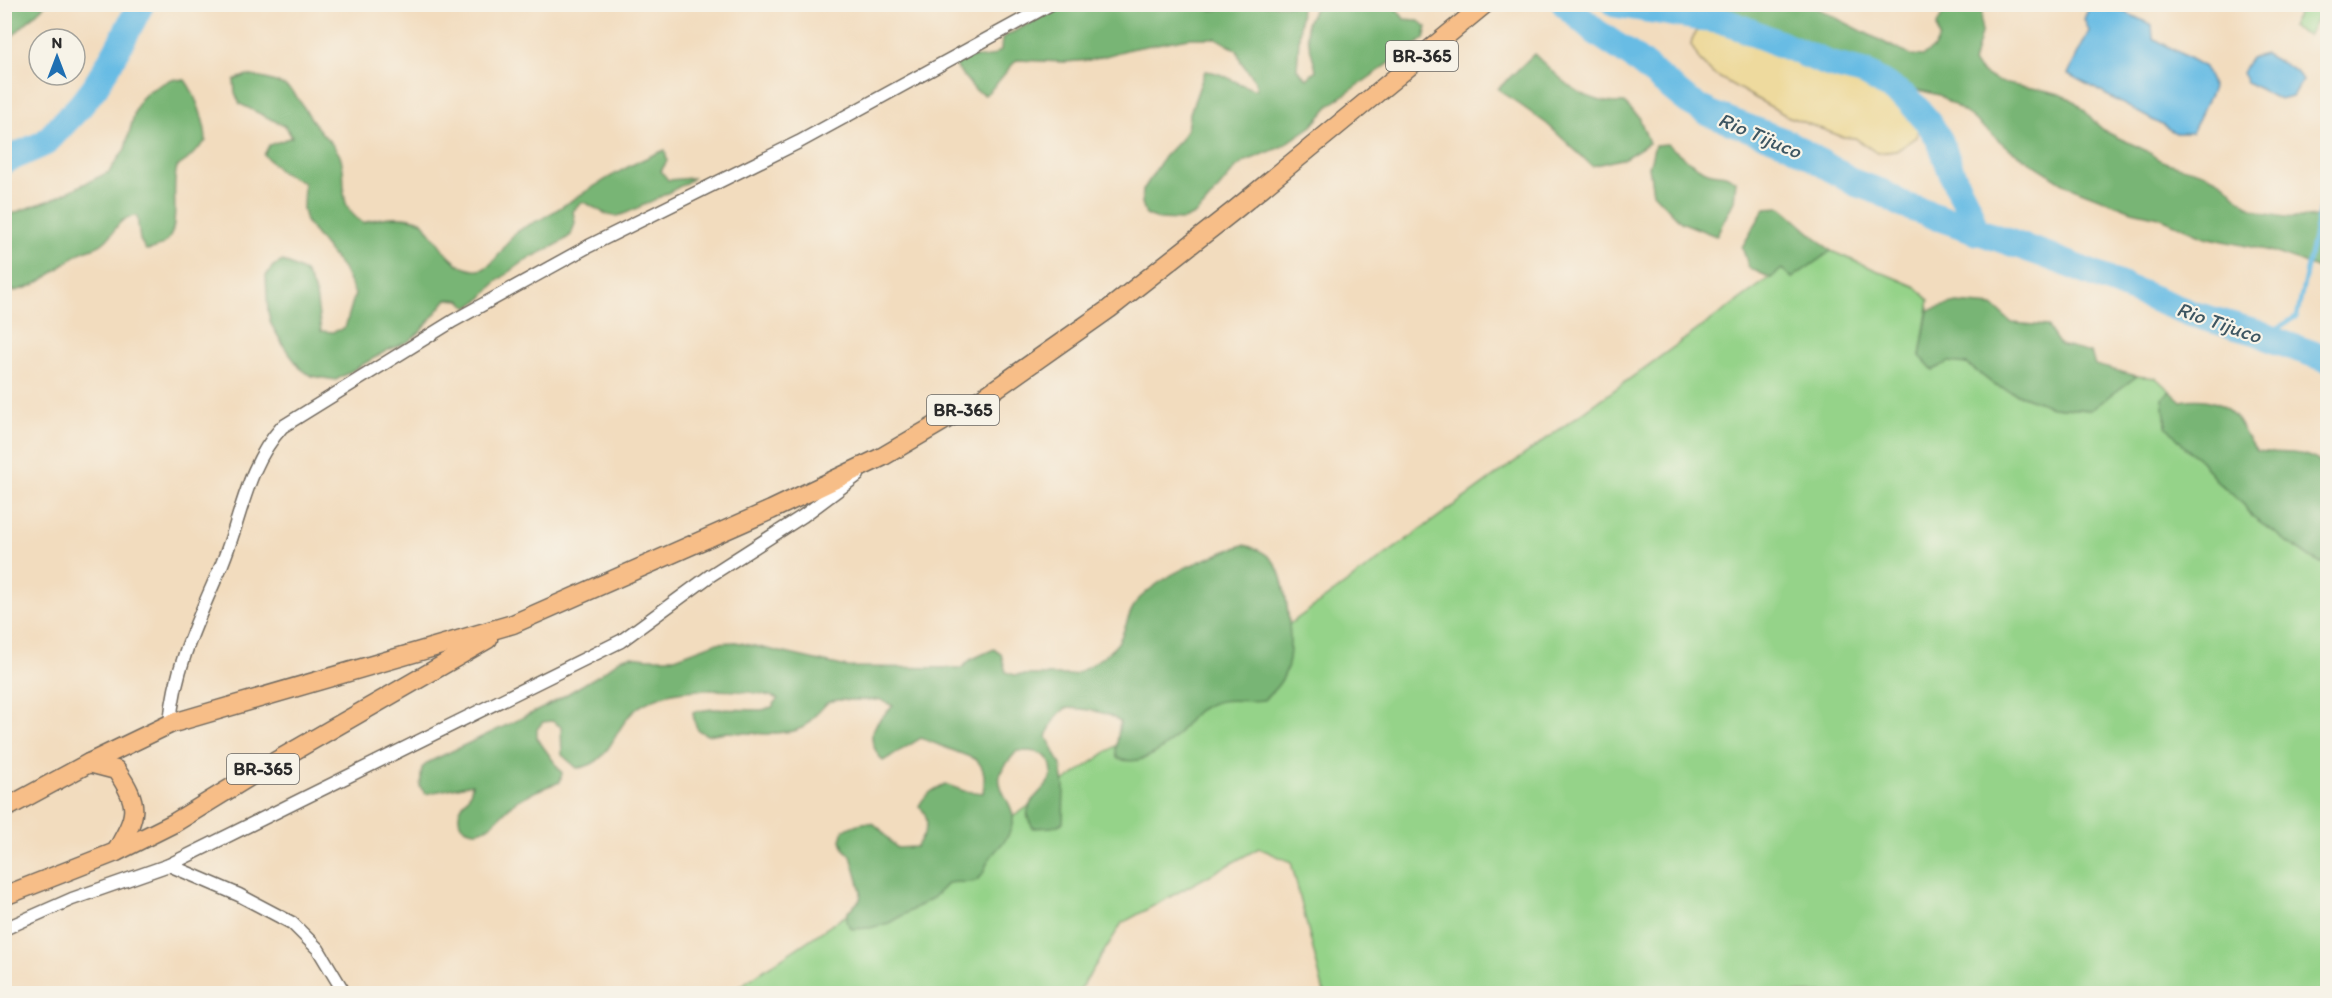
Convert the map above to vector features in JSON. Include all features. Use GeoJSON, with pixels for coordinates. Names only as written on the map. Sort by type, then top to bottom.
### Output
{"type":"FeatureCollection","features":[{"type":"Feature","properties":{"kind":"main road","name":"BR-365"},"geometry":{"type":"LineString","coordinates":[[4,896],[116,852],[174,824],[257,772],[513,624],[882,457],[984,397],[1109,309],[1360,108],[1485,4]]}},
{"type":"Feature","properties":{"kind":"main road","name":"BR-365"},"geometry":{"type":"LineString","coordinates":[[4,809],[89,763],[170,724],[513,624]]}},
{"type":"Feature","properties":{"kind":"main road"},"geometry":{"type":"LineString","coordinates":[[89,763],[116,770],[132,796],[134,814],[132,824],[116,852]]}},
{"type":"Feature","properties":{"kind":"street"},"geometry":{"type":"LineString","coordinates":[[170,724],[181,665],[222,563],[254,471],[267,443],[282,427],[453,321],[589,246],[799,142],[1052,4]]}},
{"type":"Feature","properties":{"kind":"street"},"geometry":{"type":"LineString","coordinates":[[4,929],[72,899],[169,865],[621,641],[711,575],[803,516],[882,457]]}},
{"type":"Feature","properties":{"kind":"street"},"geometry":{"type":"LineString","coordinates":[[169,865],[239,895],[292,923],[318,949],[345,993]]}},
{"type":"Feature","properties":{"kind":"green space"},"geometry":{"type":"Polygon","coordinates":[[[5,4],[45,4],[45,5],[5,43],[5,4]]]}},
{"type":"Feature","properties":{"kind":"green space"},"geometry":{"type":"Polygon","coordinates":[[[1160,4],[1207,4],[1208,10],[1226,9],[1226,5],[1299,5],[1301,8],[1297,69],[1307,79],[1316,70],[1307,35],[1307,22],[1317,5],[1394,5],[1404,19],[1417,20],[1427,27],[1424,39],[1330,105],[1312,126],[1281,147],[1246,161],[1236,168],[1203,207],[1194,215],[1183,220],[1158,219],[1146,215],[1142,203],[1143,190],[1164,157],[1187,129],[1189,116],[1205,71],[1219,74],[1257,90],[1255,80],[1241,62],[1237,50],[1216,38],[1189,38],[1130,49],[1091,60],[1065,62],[1017,60],[985,95],[975,90],[951,61],[965,57],[990,56],[1001,50],[1002,38],[1064,5],[1115,5],[1139,8],[1160,4]]]}},
{"type":"Feature","properties":{"kind":"green space"},"geometry":{"type":"Polygon","coordinates":[[[2303,4],[2324,5],[2308,36],[2291,27],[2303,4]]]}},
{"type":"Feature","properties":{"kind":"green space"},"geometry":{"type":"Polygon","coordinates":[[[1712,5],[1811,5],[1899,50],[1911,55],[1923,56],[1934,48],[1939,38],[1937,25],[1947,5],[1982,6],[1981,33],[1973,63],[1983,73],[2005,83],[2057,93],[2069,98],[2105,131],[2147,151],[2160,160],[2217,179],[2256,210],[2300,218],[2320,216],[2327,212],[2327,277],[2323,271],[2299,261],[2270,251],[2205,237],[2159,217],[2132,211],[2068,186],[2008,148],[1970,116],[1939,95],[1890,83],[1865,71],[1828,59],[1742,22],[1712,5]]]}},
{"type":"Feature","properties":{"kind":"green space"},"geometry":{"type":"Polygon","coordinates":[[[1534,54],[1564,82],[1585,95],[1596,100],[1624,103],[1639,117],[1649,143],[1625,158],[1592,166],[1547,124],[1498,89],[1534,54]]]}},
{"type":"Feature","properties":{"kind":"green space"},"geometry":{"type":"Polygon","coordinates":[[[247,75],[276,82],[291,90],[296,96],[340,156],[343,166],[345,200],[348,208],[363,223],[392,217],[406,217],[421,221],[450,257],[465,268],[481,270],[487,267],[520,230],[649,156],[665,150],[667,161],[661,171],[668,180],[693,178],[656,199],[617,216],[608,215],[582,202],[573,211],[575,223],[571,235],[526,260],[496,282],[482,298],[468,308],[460,300],[447,299],[420,332],[409,341],[386,351],[336,380],[311,376],[300,368],[271,324],[266,276],[273,266],[283,261],[305,272],[316,295],[321,331],[333,332],[345,328],[355,294],[343,269],[306,222],[303,209],[304,183],[281,172],[264,155],[269,145],[292,137],[285,126],[240,104],[235,93],[234,80],[247,75]]]}},
{"type":"Feature","properties":{"kind":"green space"},"geometry":{"type":"Polygon","coordinates":[[[171,79],[185,80],[189,86],[202,118],[206,141],[177,167],[175,219],[168,240],[160,247],[146,250],[140,240],[137,216],[130,217],[120,223],[103,243],[78,254],[36,284],[17,291],[5,292],[5,216],[53,199],[109,172],[125,149],[140,100],[149,91],[171,79]]]}},
{"type":"Feature","properties":{"kind":"green space"},"geometry":{"type":"Polygon","coordinates":[[[1667,144],[1702,170],[1724,175],[1736,181],[1734,201],[1716,236],[1681,222],[1653,193],[1649,167],[1655,145],[1667,144]]]}},
{"type":"Feature","properties":{"kind":"green space"},"geometry":{"type":"Polygon","coordinates":[[[1781,207],[1831,251],[1792,278],[1782,269],[1771,278],[1749,268],[1742,247],[1765,208],[1781,207]]]}},
{"type":"Feature","properties":{"kind":"green space"},"geometry":{"type":"Polygon","coordinates":[[[1831,251],[1916,287],[1929,300],[1920,356],[1967,364],[1996,386],[2052,407],[2090,410],[2137,376],[2156,378],[2170,391],[2163,398],[2185,447],[2244,505],[2252,517],[2312,559],[2320,563],[2327,563],[2327,993],[1324,993],[1291,862],[1259,848],[1122,923],[1078,993],[728,994],[866,902],[903,893],[1241,659],[1782,269],[1792,278],[1831,251]]]}},
{"type":"Feature","properties":{"kind":"green space"},"geometry":{"type":"Polygon","coordinates":[[[1957,303],[1993,306],[2012,323],[2047,326],[2060,345],[2091,353],[2095,365],[2137,376],[2091,410],[2052,407],[1996,386],[1967,364],[1949,362],[1933,370],[1920,356],[1928,310],[1957,303]]]}},
{"type":"Feature","properties":{"kind":"green space"},"geometry":{"type":"Polygon","coordinates":[[[2170,391],[2181,401],[2206,400],[2221,405],[2234,416],[2257,451],[2300,454],[2327,466],[2327,563],[2320,563],[2312,559],[2252,517],[2244,505],[2185,447],[2166,426],[2163,398],[2170,391]]]}},
{"type":"Feature","properties":{"kind":"green space"},"geometry":{"type":"Polygon","coordinates":[[[1243,545],[1268,556],[1279,571],[1283,584],[1290,632],[1289,661],[1280,683],[1274,690],[1264,700],[1227,700],[1204,707],[1195,713],[1163,748],[1156,753],[1133,761],[1117,758],[1120,722],[1101,713],[1066,708],[1054,721],[1047,737],[1061,765],[1064,786],[1063,823],[1052,827],[1033,828],[1028,818],[1030,804],[1048,783],[1052,771],[1048,759],[1041,753],[1017,751],[1000,775],[1003,793],[1013,813],[1012,827],[988,861],[981,877],[972,882],[948,883],[933,898],[889,923],[870,928],[852,929],[846,921],[848,912],[860,900],[861,891],[851,856],[844,849],[841,840],[844,830],[856,825],[871,823],[881,830],[897,848],[916,847],[923,837],[927,821],[919,806],[927,795],[945,784],[964,791],[983,793],[984,778],[983,770],[975,759],[921,738],[883,761],[873,745],[873,732],[875,726],[893,706],[881,700],[836,700],[827,703],[804,727],[794,731],[767,734],[726,732],[707,735],[698,730],[693,712],[712,709],[762,710],[772,707],[778,699],[729,691],[700,690],[672,693],[637,708],[597,761],[577,768],[562,755],[561,727],[552,721],[543,722],[537,729],[537,738],[562,773],[560,782],[517,801],[482,830],[467,829],[461,825],[459,820],[460,809],[470,794],[472,784],[426,794],[420,787],[422,768],[429,762],[547,706],[599,675],[622,658],[631,656],[675,658],[715,643],[736,642],[847,667],[962,668],[970,660],[994,649],[1001,654],[1006,672],[1015,675],[1072,675],[1096,662],[1117,644],[1136,603],[1151,589],[1188,566],[1243,545]]]}},
{"type":"Feature","properties":{"kind":"sand"},"geometry":{"type":"Polygon","coordinates":[[[1701,25],[1868,82],[1906,105],[1916,120],[1917,137],[1896,151],[1877,153],[1855,138],[1843,137],[1787,116],[1713,74],[1700,61],[1691,45],[1701,25]]]}},
{"type":"Feature","properties":{"kind":"water"},"geometry":{"type":"Polygon","coordinates":[[[2090,5],[2110,5],[2152,25],[2153,38],[2205,67],[2213,88],[2192,133],[2176,133],[2068,74],[2089,31],[2084,19],[2090,5]]]}},
{"type":"Feature","properties":{"kind":"water"},"geometry":{"type":"Polygon","coordinates":[[[2265,54],[2296,71],[2302,81],[2292,97],[2279,100],[2247,82],[2242,73],[2250,58],[2265,54]]]}},
{"type":"Feature","properties":{"kind":"waterway","name":"Rio Tijuco"},"geometry":{"type":"LineString","coordinates":[[4,161],[45,143],[80,106],[95,87],[116,52],[141,4]]}},
{"type":"Feature","properties":{"kind":"waterway","name":"Rio Tijuco"},"geometry":{"type":"LineString","coordinates":[[1565,4],[1596,32],[1632,56],[1688,101],[1711,114],[1788,143],[1855,183],[1881,192],[1903,205],[2043,254],[2192,314],[2259,333],[2328,359]]}},
{"type":"Feature","properties":{"kind":"waterway","name":"Rio Tijuco"},"geometry":{"type":"LineString","coordinates":[[1615,4],[1727,22],[1829,64],[1865,73],[1908,99],[1929,123],[1940,141],[1976,232]]}},
{"type":"Feature","properties":{"kind":"waterway"},"geometry":{"type":"LineString","coordinates":[[2265,336],[2297,316],[2328,169]]}}]}
